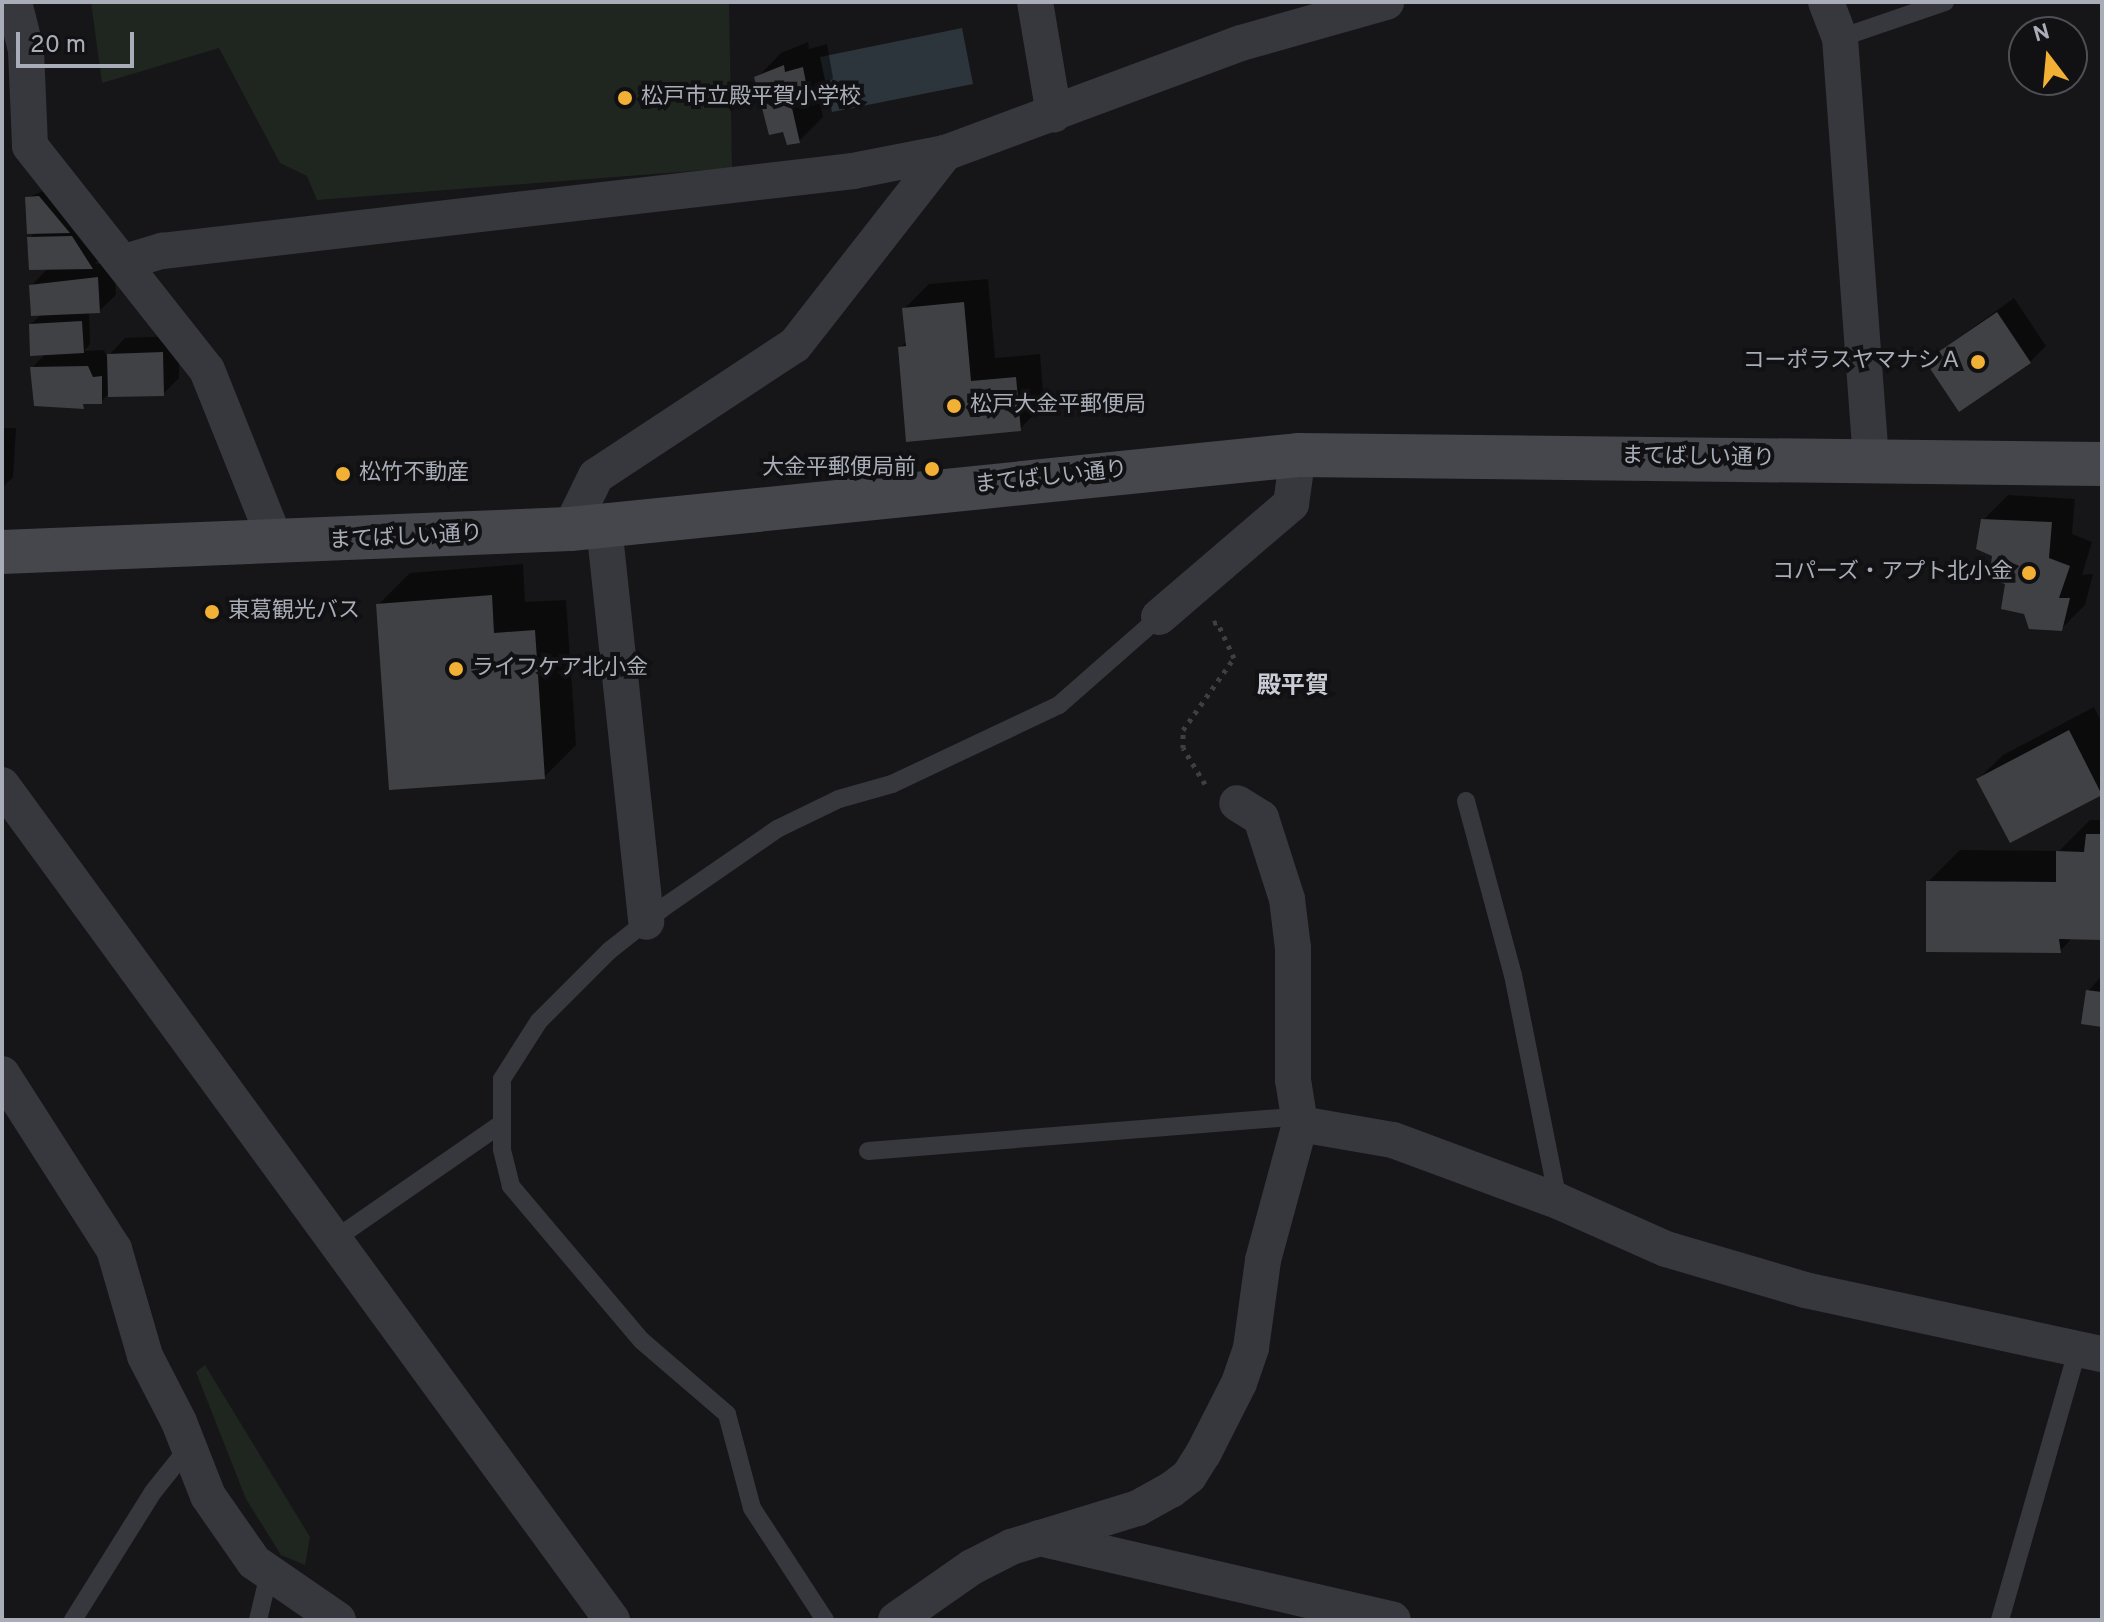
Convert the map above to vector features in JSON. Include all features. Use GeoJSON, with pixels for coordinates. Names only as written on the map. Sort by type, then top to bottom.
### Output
{"type":"FeatureCollection","features":[{"type":"Feature","properties":{"kind":"street"},"geometry":{"type":"LineString","coordinates":[[14,2],[26,50],[16,147],[125,262],[207,370],[277,545]]}},
{"type":"Feature","properties":{"kind":"street"},"geometry":{"type":"LineString","coordinates":[[1035,2],[1054,114]]}},
{"type":"Feature","properties":{"kind":"street"},"geometry":{"type":"LineString","coordinates":[[125,262],[162,251],[853,171],[945,153],[1241,43],[1386,2]]}},
{"type":"Feature","properties":{"kind":"street"},"geometry":{"type":"LineString","coordinates":[[1826,2],[1840,38],[1871,460]]}},
{"type":"Feature","properties":{"kind":"street"},"geometry":{"type":"LineString","coordinates":[[646,922],[587,528],[596,476],[795,345],[945,153]]}},
{"type":"Feature","properties":{"kind":"street"},"geometry":{"type":"LineString","coordinates":[[1159,617],[1291,504],[1298,455]]}},
{"type":"Feature","properties":{"kind":"street","name":"まてばしい通り"},"geometry":{"type":"LineString","coordinates":[[2,552],[277,545],[587,528],[1298,455],[2102,464]]}},
{"type":"Feature","properties":{"kind":"street"},"geometry":{"type":"LineString","coordinates":[[2,785],[612,1620]]}},
{"type":"Feature","properties":{"kind":"street"},"geometry":{"type":"LineString","coordinates":[[896,1620],[972,1567],[1034,1536],[1138,1508],[1189,1476],[1203,1454],[1251,1348],[1263,1260],[1299,1120],[1287,899],[1261,818],[1237,803]]}},
{"type":"Feature","properties":{"kind":"street"},"geometry":{"type":"LineString","coordinates":[[2,1074],[114,1249],[145,1356],[189,1447],[208,1496],[254,1562],[338,1620]]}},
{"type":"Feature","properties":{"kind":"street"},"geometry":{"type":"LineString","coordinates":[[1299,1120],[1393,1140],[1558,1201],[1666,1249],[1805,1290],[2090,1351]]}},
{"type":"Feature","properties":{"kind":"street"},"geometry":{"type":"LineString","coordinates":[[1034,1536],[1393,1620]]}},
{"type":"Feature","properties":{"kind":"lane"},"geometry":{"type":"LineString","coordinates":[[1840,38],[1945,2]]}},
{"type":"Feature","properties":{"kind":"lane"},"geometry":{"type":"LineString","coordinates":[[825,1620],[752,1508],[727,1414],[641,1340],[522,1203],[511,1186],[501,1124],[502,1079],[520,1044],[609,951],[777,829],[839,799],[892,784],[1059,705],[1159,617]]}},
{"type":"Feature","properties":{"kind":"lane"},"geometry":{"type":"LineString","coordinates":[[1466,801],[1513,975],[1558,1201]]}},
{"type":"Feature","properties":{"kind":"lane"},"geometry":{"type":"LineString","coordinates":[[868,1151],[1299,1120]]}},
{"type":"Feature","properties":{"kind":"lane"},"geometry":{"type":"LineString","coordinates":[[335,1239],[501,1124]]}},
{"type":"Feature","properties":{"kind":"lane"},"geometry":{"type":"LineString","coordinates":[[2000,1620],[2090,1351]]}},
{"type":"Feature","properties":{"kind":"lane"},"geometry":{"type":"LineString","coordinates":[[73,1620],[153,1492],[189,1447]]}},
{"type":"Feature","properties":{"kind":"lane"},"geometry":{"type":"LineString","coordinates":[[258,1620],[269,1574]]}},
{"type":"Feature","properties":{"kind":"path"},"geometry":{"type":"LineString","coordinates":[[1159,617],[1183,631],[1217,622],[1234,658],[1183,730],[1183,748],[1204,784],[1237,803]]}},
{"type":"Feature","properties":{"kind":"shaded area","name":"松戸市立殿平賀小学校"},"geometry":{"type":"Polygon","coordinates":[[[91,2],[729,2],[732,168],[317,200],[307,176],[280,163],[219,48],[102,83],[91,2]]]}},
{"type":"Feature","properties":{"kind":"shaded area"},"geometry":{"type":"Polygon","coordinates":[[[962,28],[973,84],[832,112],[820,57],[962,28]]]}},
{"type":"Feature","properties":{"kind":"shaded area"},"geometry":{"type":"Polygon","coordinates":[[[205,1365],[310,1537],[305,1565],[281,1555],[246,1499],[196,1372],[205,1365]]]}},
{"type":"Feature","properties":{"kind":"building"},"geometry":{"type":"Polygon","coordinates":[[[784,65],[785,72],[803,67],[810,104],[792,108],[800,143],[787,145],[783,132],[769,135],[754,77],[784,65]]]}},
{"type":"Feature","properties":{"kind":"building"},"geometry":{"type":"Polygon","coordinates":[[[39,196],[70,233],[27,234],[25,197],[39,196]]]}},
{"type":"Feature","properties":{"kind":"building"},"geometry":{"type":"Polygon","coordinates":[[[72,236],[93,269],[29,270],[27,237],[72,236]]]}},
{"type":"Feature","properties":{"kind":"building"},"geometry":{"type":"Polygon","coordinates":[[[98,277],[100,313],[31,316],[29,285],[98,277]]]}},
{"type":"Feature","properties":{"kind":"building"},"geometry":{"type":"Polygon","coordinates":[[[964,302],[971,381],[1016,377],[1021,431],[906,442],[898,347],[906,346],[902,308],[964,302]]]}},
{"type":"Feature","properties":{"kind":"building","name":"コーポラスヤマナシＡ"},"geometry":{"type":"Polygon","coordinates":[[[1997,312],[2031,363],[1959,412],[1925,361],[1997,312]]]}},
{"type":"Feature","properties":{"kind":"building"},"geometry":{"type":"Polygon","coordinates":[[[82,321],[84,353],[30,356],[29,324],[82,321]]]}},
{"type":"Feature","properties":{"kind":"building"},"geometry":{"type":"Polygon","coordinates":[[[163,352],[164,396],[108,397],[107,354],[163,352]]]}},
{"type":"Feature","properties":{"kind":"building"},"geometry":{"type":"Polygon","coordinates":[[[88,366],[93,377],[102,376],[102,404],[83,404],[84,409],[34,406],[30,367],[88,366]]]}},
{"type":"Feature","properties":{"kind":"building","name":"コパーズ・アプト北小金"},"geometry":{"type":"Polygon","coordinates":[[[1981,519],[2052,522],[2049,558],[2070,566],[2059,598],[2070,598],[2062,631],[2029,629],[2024,614],[2001,609],[2005,584],[1989,579],[1992,556],[1976,549],[1981,519]]]}},
{"type":"Feature","properties":{"kind":"building"},"geometry":{"type":"Polygon","coordinates":[[[492,595],[494,633],[535,630],[545,779],[389,790],[376,604],[492,595]]]}},
{"type":"Feature","properties":{"kind":"building"},"geometry":{"type":"Polygon","coordinates":[[[2069,730],[2102,795],[2010,843],[1976,779],[2069,730]]]}},
{"type":"Feature","properties":{"kind":"building"},"geometry":{"type":"Polygon","coordinates":[[[2086,834],[2102,834],[2102,940],[2059,939],[2061,953],[1926,952],[1926,881],[2056,882],[2056,851],[2084,852],[2086,834]]]}},
{"type":"Feature","properties":{"kind":"building"},"geometry":{"type":"Polygon","coordinates":[[[2086,990],[2102,992],[2102,1027],[2081,1024],[2086,990]]]}},
{"type":"Feature","properties":{"kind":"place","name":"松戸市立殿平賀小学校"},"geometry":{"type":"Point","coordinates":[625,98]}},
{"type":"Feature","properties":{"kind":"place","name":"コーポラスヤマナシＡ"},"geometry":{"type":"Point","coordinates":[1978,362]}},
{"type":"Feature","properties":{"kind":"place","name":"松戸大金平郵便局"},"geometry":{"type":"Point","coordinates":[954,406]}},
{"type":"Feature","properties":{"kind":"place","name":"大金平郵便局前"},"geometry":{"type":"Point","coordinates":[932,469]}},
{"type":"Feature","properties":{"kind":"place","name":"松竹不動産"},"geometry":{"type":"Point","coordinates":[343,474]}},
{"type":"Feature","properties":{"kind":"place","name":"コパーズ・アプト北小金"},"geometry":{"type":"Point","coordinates":[2029,573]}},
{"type":"Feature","properties":{"kind":"place","name":"東葛観光バス"},"geometry":{"type":"Point","coordinates":[212,612]}},
{"type":"Feature","properties":{"kind":"place","name":"ライフケア北小金"},"geometry":{"type":"Point","coordinates":[456,669]}},
{"type":"Feature","properties":{"kind":"district","name":"殿平賀"},"geometry":{"type":"Point","coordinates":[1293,688]}}]}
